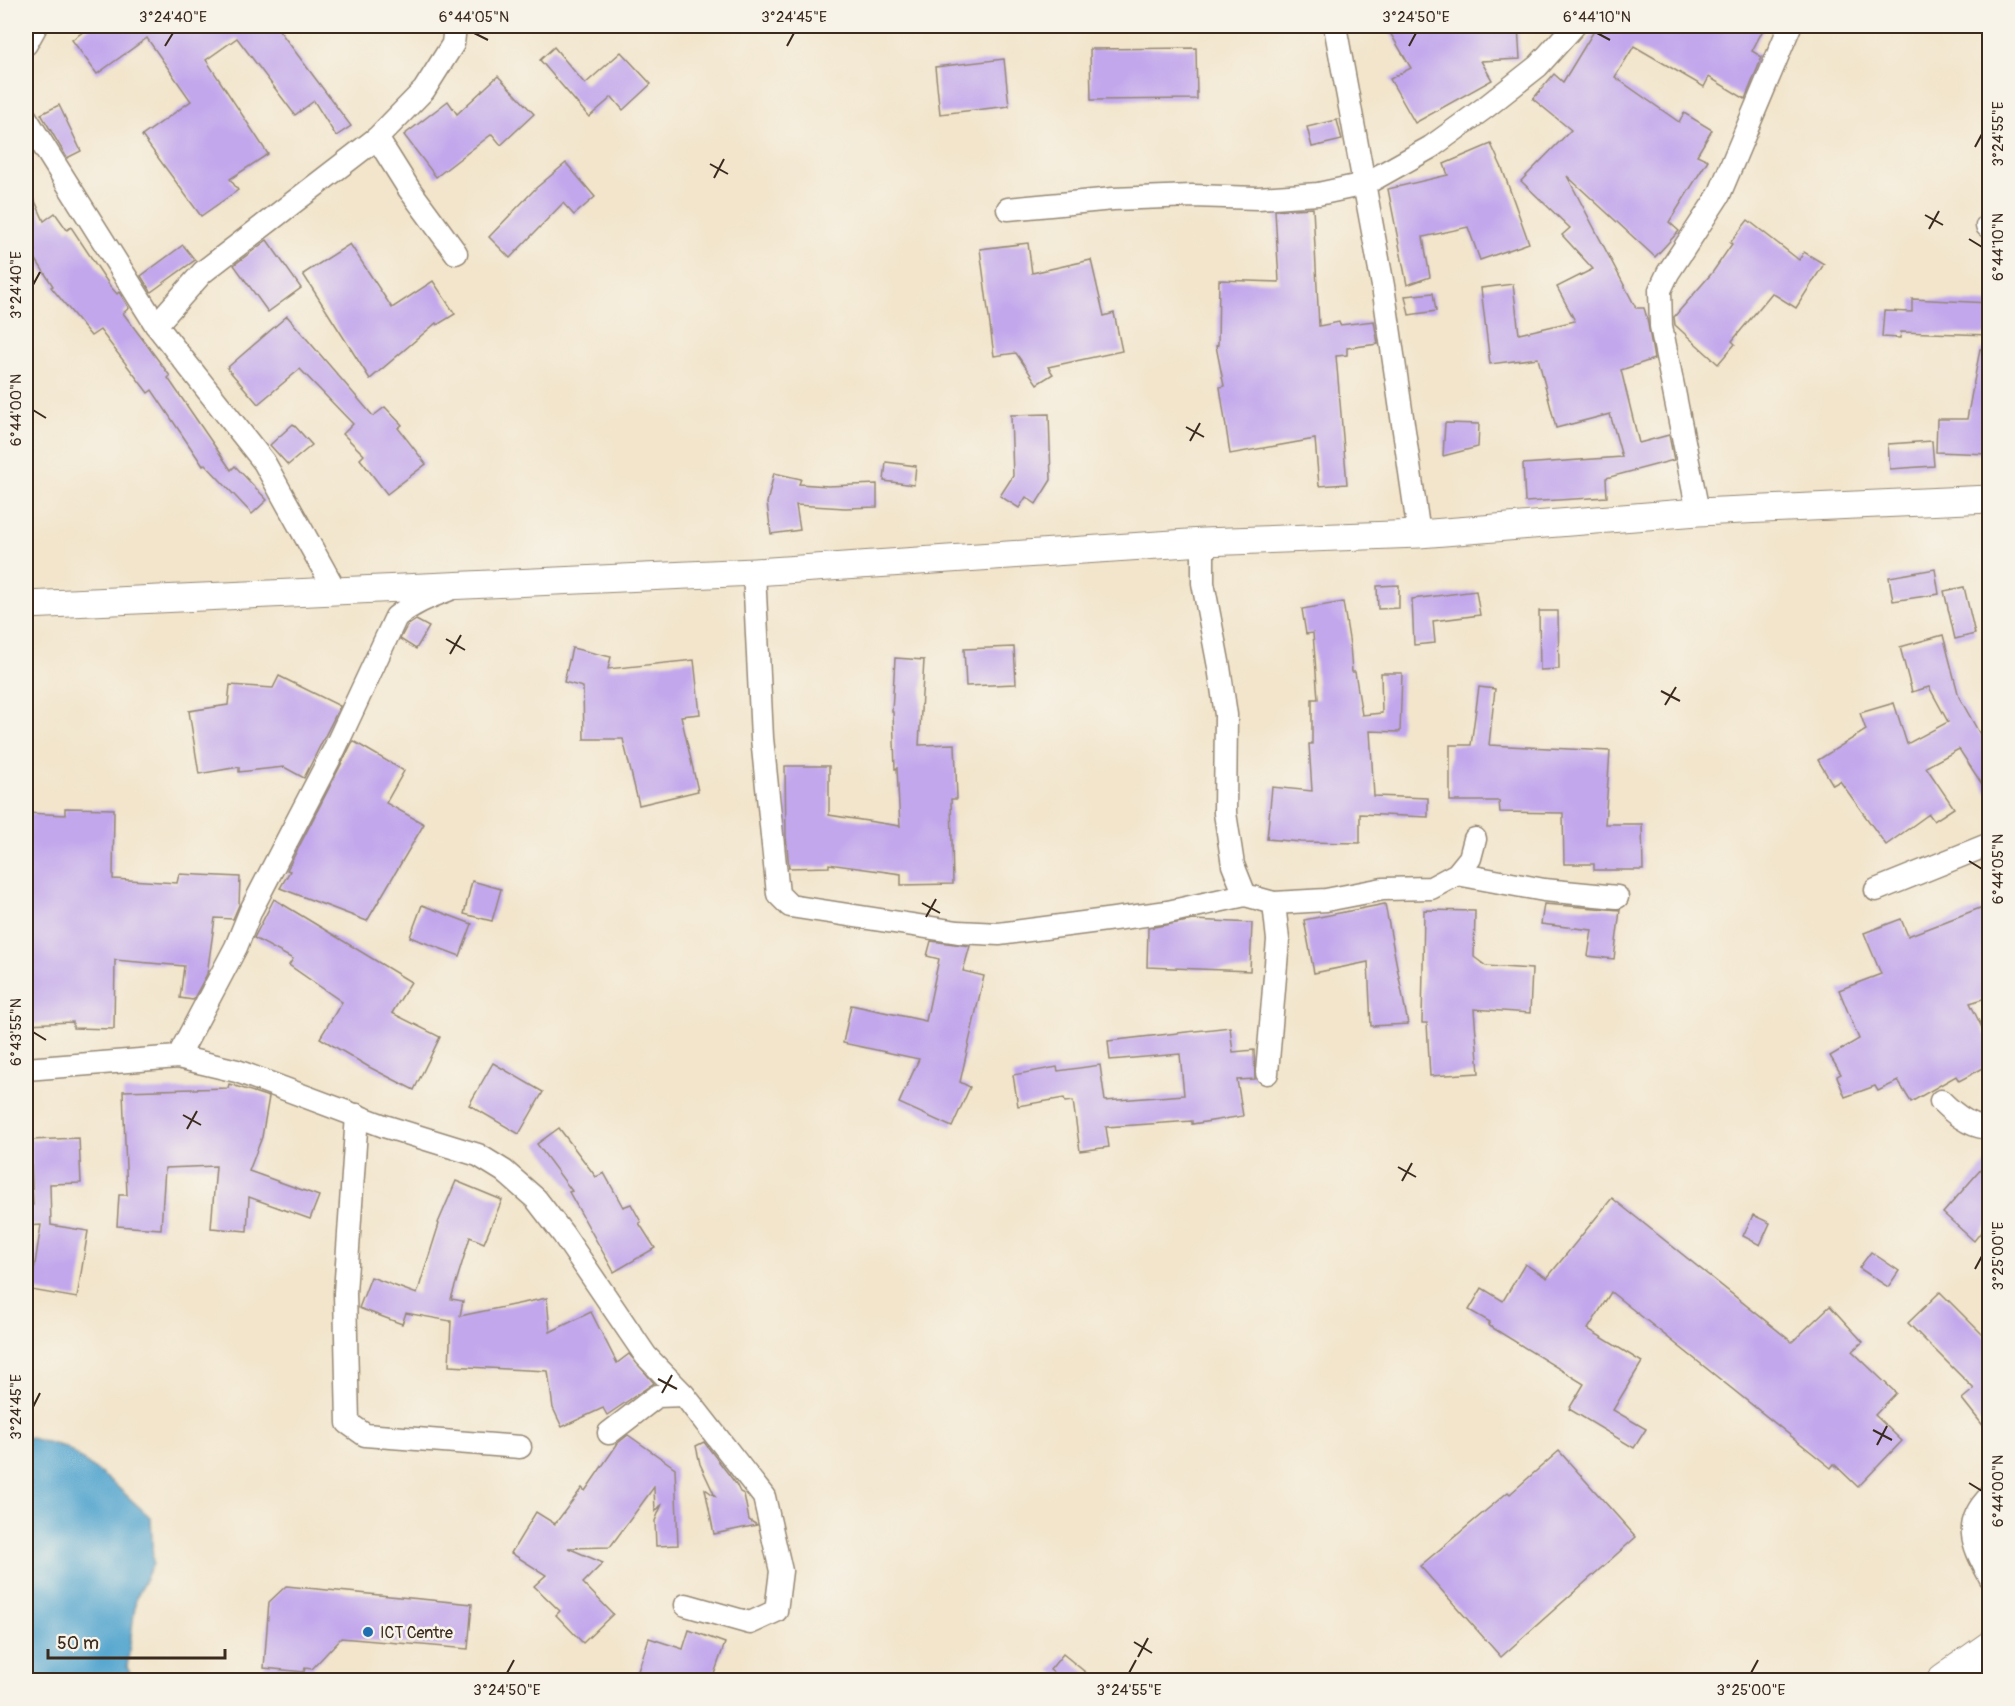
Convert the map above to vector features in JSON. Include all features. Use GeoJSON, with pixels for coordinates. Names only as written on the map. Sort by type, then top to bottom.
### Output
{"type":"FeatureCollection","features":[{"type":"Feature","properties":{"kind":"highway"},"geometry":{"type":"LineString","coordinates":[[1944,1680],[1989,1648]]}},
{"type":"Feature","properties":{"kind":"street"},"geometry":{"type":"LineString","coordinates":[[26,44],[36,26]]}},
{"type":"Feature","properties":{"kind":"street"},"geometry":{"type":"LineString","coordinates":[[156,325],[203,272],[376,138],[424,90],[453,44],[455,26]]}},
{"type":"Feature","properties":{"kind":"street"},"geometry":{"type":"LineString","coordinates":[[1335,26],[1383,286],[1419,534]]}},
{"type":"Feature","properties":{"kind":"street"},"geometry":{"type":"LineString","coordinates":[[1008,209],[1124,199],[1192,196],[1258,198],[1318,194],[1365,184],[1431,147],[1486,107],[1538,66],[1574,26]]}},
{"type":"Feature","properties":{"kind":"street"},"geometry":{"type":"LineString","coordinates":[[1698,512],[1661,326],[1660,290],[1668,273],[1719,195],[1790,26]]}},
{"type":"Feature","properties":{"kind":"street"},"geometry":{"type":"LineString","coordinates":[[26,118],[156,325],[264,462],[335,590]]}},
{"type":"Feature","properties":{"kind":"street"},"geometry":{"type":"LineString","coordinates":[[376,138],[456,254]]}},
{"type":"Feature","properties":{"kind":"street"},"geometry":{"type":"LineString","coordinates":[[26,605],[754,572],[1203,542],[1419,534],[1698,512],[1989,499]]}},
{"type":"Feature","properties":{"kind":"street"},"geometry":{"type":"LineString","coordinates":[[1203,542],[1203,583],[1226,715],[1225,813],[1233,866],[1245,895]]}},
{"type":"Feature","properties":{"kind":"street"},"geometry":{"type":"LineString","coordinates":[[754,572],[762,738],[776,883],[778,894],[790,906],[958,933],[999,934],[1168,912],[1245,895],[1274,903],[1326,900],[1383,889],[1431,888],[1457,874],[1470,858],[1475,839]]}},
{"type":"Feature","properties":{"kind":"street"},"geometry":{"type":"LineString","coordinates":[[178,1057],[236,947],[256,900],[334,750],[396,618],[406,609],[429,597],[461,586]]}},
{"type":"Feature","properties":{"kind":"street"},"geometry":{"type":"LineString","coordinates":[[1876,890],[1989,844]]}},
{"type":"Feature","properties":{"kind":"street"},"geometry":{"type":"LineString","coordinates":[[1457,874],[1544,890],[1617,897]]}},
{"type":"Feature","properties":{"kind":"street"},"geometry":{"type":"LineString","coordinates":[[1267,1073],[1278,940],[1274,903]]}},
{"type":"Feature","properties":{"kind":"street"},"geometry":{"type":"LineString","coordinates":[[26,1069],[178,1057],[237,1071],[357,1116],[478,1155],[504,1171],[536,1199],[563,1234],[646,1356],[684,1395],[764,1497],[781,1571],[776,1611],[750,1623],[686,1605]]}},
{"type":"Feature","properties":{"kind":"street"},"geometry":{"type":"LineString","coordinates":[[1941,1101],[1955,1115],[1981,1128],[1989,1128]]}},
{"type":"Feature","properties":{"kind":"street"},"geometry":{"type":"LineString","coordinates":[[357,1116],[345,1293],[348,1423],[365,1435],[520,1447]]}},
{"type":"Feature","properties":{"kind":"street"},"geometry":{"type":"LineString","coordinates":[[609,1433],[657,1396],[684,1395]]}},
{"type":"Feature","properties":{"kind":"street"},"geometry":{"type":"LineString","coordinates":[[1989,1496],[1981,1505],[1973,1521],[1973,1544],[1989,1577]]}},
{"type":"Feature","properties":{"kind":"water"},"geometry":{"type":"Polygon","coordinates":[[[26,1437],[65,1447],[112,1482],[151,1518],[153,1564],[136,1598],[127,1667],[133,1680],[26,1680],[26,1437]]]}},
{"type":"Feature","properties":{"kind":"building"},"geometry":{"type":"Polygon","coordinates":[[[91,26],[276,26],[351,126],[336,136],[314,101],[295,115],[237,38],[206,60],[268,154],[230,179],[238,190],[201,216],[142,136],[191,101],[147,38],[97,74],[72,40],[91,26]]]}},
{"type":"Feature","properties":{"kind":"building"},"geometry":{"type":"Polygon","coordinates":[[[1386,26],[1518,26],[1520,59],[1481,61],[1492,80],[1415,123],[1390,79],[1411,68],[1386,26]]]}},
{"type":"Feature","properties":{"kind":"building"},"geometry":{"type":"Polygon","coordinates":[[[1597,26],[1765,26],[1752,51],[1762,57],[1745,99],[1709,77],[1704,87],[1634,46],[1615,77],[1679,122],[1684,113],[1712,130],[1697,155],[1708,160],[1669,222],[1679,231],[1655,257],[1567,176],[1636,308],[1644,308],[1647,318],[1654,359],[1621,370],[1639,443],[1669,435],[1674,460],[1606,478],[1607,497],[1525,502],[1523,464],[1622,457],[1610,414],[1556,428],[1538,358],[1490,364],[1481,288],[1513,284],[1519,334],[1575,321],[1557,287],[1593,269],[1562,235],[1570,228],[1521,181],[1571,130],[1533,99],[1554,74],[1563,82],[1597,26]]]}},
{"type":"Feature","properties":{"kind":"building"},"geometry":{"type":"Polygon","coordinates":[[[554,47],[585,84],[621,52],[651,84],[623,110],[612,97],[589,117],[540,60],[554,47]]]}},
{"type":"Feature","properties":{"kind":"building"},"geometry":{"type":"Polygon","coordinates":[[[1196,48],[1197,99],[1091,100],[1090,49],[1196,48]]]}},
{"type":"Feature","properties":{"kind":"building"},"geometry":{"type":"Polygon","coordinates":[[[1004,59],[1009,106],[940,114],[935,67],[1004,59]]]}},
{"type":"Feature","properties":{"kind":"building"},"geometry":{"type":"Polygon","coordinates":[[[498,76],[534,114],[501,145],[492,134],[436,177],[404,135],[448,101],[457,114],[498,76]]]}},
{"type":"Feature","properties":{"kind":"building"},"geometry":{"type":"Polygon","coordinates":[[[59,105],[81,151],[67,158],[41,114],[59,105]]]}},
{"type":"Feature","properties":{"kind":"building"},"geometry":{"type":"Polygon","coordinates":[[[1337,120],[1342,140],[1312,147],[1307,127],[1337,120]]]}},
{"type":"Feature","properties":{"kind":"building"},"geometry":{"type":"Polygon","coordinates":[[[1491,144],[1529,243],[1480,260],[1468,227],[1423,237],[1430,277],[1407,285],[1388,189],[1448,175],[1444,164],[1491,144]]]}},
{"type":"Feature","properties":{"kind":"building"},"geometry":{"type":"Polygon","coordinates":[[[566,163],[595,197],[574,215],[563,203],[510,258],[489,237],[536,188],[566,163]]]}},
{"type":"Feature","properties":{"kind":"building"},"geometry":{"type":"Polygon","coordinates":[[[26,181],[44,221],[55,213],[67,230],[71,227],[110,286],[117,294],[119,292],[129,308],[123,313],[170,376],[168,378],[231,470],[235,466],[267,500],[252,514],[205,464],[203,466],[152,390],[148,393],[100,330],[91,336],[51,287],[53,286],[31,252],[35,250],[26,236],[26,181]]]}},
{"type":"Feature","properties":{"kind":"building"},"geometry":{"type":"Polygon","coordinates":[[[1313,208],[1319,326],[1339,322],[1340,325],[1374,321],[1378,344],[1347,348],[1347,355],[1336,356],[1347,484],[1319,486],[1315,439],[1230,454],[1220,387],[1224,386],[1216,346],[1218,345],[1219,280],[1279,282],[1275,210],[1313,208]]]}},
{"type":"Feature","properties":{"kind":"building"},"geometry":{"type":"Polygon","coordinates":[[[1748,220],[1799,260],[1804,252],[1824,264],[1796,308],[1772,293],[1732,341],[1735,344],[1718,364],[1675,325],[1674,317],[1712,273],[1732,244],[1730,243],[1748,220]]]}},
{"type":"Feature","properties":{"kind":"building"},"geometry":{"type":"Polygon","coordinates":[[[267,240],[301,288],[268,312],[234,265],[267,240]]]}},
{"type":"Feature","properties":{"kind":"building"},"geometry":{"type":"Polygon","coordinates":[[[1028,243],[1032,273],[1091,260],[1104,316],[1114,313],[1122,351],[1048,367],[1053,374],[1037,384],[1016,353],[994,356],[980,249],[1028,243]]]}},
{"type":"Feature","properties":{"kind":"building"},"geometry":{"type":"Polygon","coordinates":[[[350,244],[392,308],[433,281],[455,314],[437,325],[436,323],[370,379],[303,274],[350,244]]]}},
{"type":"Feature","properties":{"kind":"building"},"geometry":{"type":"Polygon","coordinates":[[[183,245],[195,260],[151,292],[141,276],[183,245]]]}},
{"type":"Feature","properties":{"kind":"building"},"geometry":{"type":"Polygon","coordinates":[[[1433,293],[1436,311],[1409,315],[1405,296],[1433,293]]]}},
{"type":"Feature","properties":{"kind":"building"},"geometry":{"type":"Polygon","coordinates":[[[1912,299],[1989,303],[1989,335],[1901,332],[1900,338],[1882,337],[1884,311],[1912,312],[1912,299]]]}},
{"type":"Feature","properties":{"kind":"building"},"geometry":{"type":"Polygon","coordinates":[[[287,316],[373,416],[385,407],[402,425],[398,428],[426,464],[387,494],[360,459],[364,455],[343,434],[353,424],[300,369],[258,404],[227,368],[287,316]]]}},
{"type":"Feature","properties":{"kind":"building"},"geometry":{"type":"Polygon","coordinates":[[[1980,349],[1989,350],[1989,454],[1936,452],[1937,419],[1967,419],[1980,349]]]}},
{"type":"Feature","properties":{"kind":"building"},"geometry":{"type":"Polygon","coordinates":[[[1049,414],[1051,480],[1036,504],[1026,497],[1019,508],[1000,496],[1013,476],[1011,415],[1049,414]]]}},
{"type":"Feature","properties":{"kind":"building"},"geometry":{"type":"Polygon","coordinates":[[[1445,423],[1479,424],[1478,447],[1443,456],[1445,423]]]}},
{"type":"Feature","properties":{"kind":"building"},"geometry":{"type":"Polygon","coordinates":[[[293,424],[312,445],[288,465],[270,445],[293,424]]]}},
{"type":"Feature","properties":{"kind":"building"},"geometry":{"type":"Polygon","coordinates":[[[1932,441],[1934,466],[1890,469],[1888,444],[1932,441]]]}},
{"type":"Feature","properties":{"kind":"building"},"geometry":{"type":"Polygon","coordinates":[[[886,462],[916,466],[914,485],[884,481],[886,462]]]}},
{"type":"Feature","properties":{"kind":"building"},"geometry":{"type":"Polygon","coordinates":[[[774,473],[801,479],[799,484],[828,486],[877,484],[877,507],[796,505],[800,530],[771,534],[767,503],[774,473]]]}},
{"type":"Feature","properties":{"kind":"building"},"geometry":{"type":"Polygon","coordinates":[[[1935,569],[1939,594],[1893,601],[1889,577],[1935,569]]]}},
{"type":"Feature","properties":{"kind":"building"},"geometry":{"type":"Polygon","coordinates":[[[1399,585],[1399,608],[1378,609],[1377,586],[1399,585]]]}},
{"type":"Feature","properties":{"kind":"building"},"geometry":{"type":"Polygon","coordinates":[[[1964,587],[1975,634],[1955,639],[1944,591],[1964,587]]]}},
{"type":"Feature","properties":{"kind":"building"},"geometry":{"type":"Polygon","coordinates":[[[1476,591],[1480,615],[1433,621],[1435,643],[1414,645],[1412,599],[1476,591]]]}},
{"type":"Feature","properties":{"kind":"building"},"geometry":{"type":"Polygon","coordinates":[[[1343,602],[1352,672],[1355,672],[1362,715],[1382,713],[1381,673],[1402,673],[1400,732],[1370,731],[1374,796],[1428,798],[1428,817],[1360,814],[1360,843],[1267,839],[1272,787],[1312,791],[1309,744],[1312,744],[1312,699],[1318,699],[1313,633],[1306,634],[1302,609],[1343,602]]]}},
{"type":"Feature","properties":{"kind":"building"},"geometry":{"type":"Polygon","coordinates":[[[1539,611],[1558,611],[1559,669],[1540,670],[1539,611]]]}},
{"type":"Feature","properties":{"kind":"building"},"geometry":{"type":"Polygon","coordinates":[[[416,620],[429,627],[416,649],[400,639],[407,626],[416,620]]]}},
{"type":"Feature","properties":{"kind":"building"},"geometry":{"type":"Polygon","coordinates":[[[1943,635],[1959,697],[1981,736],[1989,732],[1989,795],[1959,749],[1926,767],[1954,808],[1934,821],[1929,814],[1886,845],[1840,781],[1833,785],[1818,760],[1866,730],[1860,713],[1894,703],[1907,744],[1948,722],[1929,687],[1912,692],[1900,647],[1943,635]]]}},
{"type":"Feature","properties":{"kind":"building"},"geometry":{"type":"Polygon","coordinates":[[[1014,647],[1016,684],[966,686],[964,649],[1014,647]]]}},
{"type":"Feature","properties":{"kind":"building"},"geometry":{"type":"Polygon","coordinates":[[[572,648],[611,657],[608,669],[694,660],[700,714],[681,716],[698,791],[639,805],[623,739],[584,739],[583,687],[564,682],[572,648]]]}},
{"type":"Feature","properties":{"kind":"building"},"geometry":{"type":"Polygon","coordinates":[[[895,658],[924,660],[919,745],[955,744],[957,799],[951,799],[953,884],[901,885],[901,874],[829,864],[829,867],[789,868],[785,766],[829,766],[829,815],[900,826],[892,712],[895,658]]]}},
{"type":"Feature","properties":{"kind":"building"},"geometry":{"type":"Polygon","coordinates":[[[279,676],[340,706],[304,778],[284,767],[239,772],[239,767],[199,774],[189,711],[228,705],[230,685],[273,688],[279,676]]]}},
{"type":"Feature","properties":{"kind":"building"},"geometry":{"type":"Polygon","coordinates":[[[1479,687],[1495,689],[1489,745],[1610,751],[1605,824],[1642,824],[1643,870],[1594,870],[1594,864],[1564,864],[1563,813],[1500,812],[1499,801],[1450,801],[1450,745],[1471,745],[1479,687]]]}},
{"type":"Feature","properties":{"kind":"building"},"geometry":{"type":"Polygon","coordinates":[[[353,741],[404,771],[386,803],[424,824],[367,921],[280,888],[353,741]]]}},
{"type":"Feature","properties":{"kind":"building"},"geometry":{"type":"Polygon","coordinates":[[[65,808],[114,809],[113,879],[177,883],[179,874],[240,877],[239,905],[233,919],[215,918],[207,974],[193,1000],[180,998],[184,966],[115,960],[114,1029],[73,1028],[73,1022],[26,1024],[27,813],[65,815],[65,808]]]}},
{"type":"Feature","properties":{"kind":"building"},"geometry":{"type":"Polygon","coordinates":[[[472,881],[501,889],[492,921],[464,914],[472,881]]]}},
{"type":"Feature","properties":{"kind":"building"},"geometry":{"type":"Polygon","coordinates":[[[274,899],[411,982],[392,1013],[440,1037],[414,1090],[320,1038],[342,1002],[289,965],[293,959],[254,938],[274,899]]]}},
{"type":"Feature","properties":{"kind":"building"},"geometry":{"type":"Polygon","coordinates":[[[1385,904],[1408,1024],[1371,1026],[1368,962],[1314,973],[1304,920],[1385,904]]]}},
{"type":"Feature","properties":{"kind":"building"},"geometry":{"type":"Polygon","coordinates":[[[1544,904],[1620,910],[1614,959],[1588,956],[1592,930],[1541,924],[1544,904]]]}},
{"type":"Feature","properties":{"kind":"building"},"geometry":{"type":"Polygon","coordinates":[[[422,905],[472,924],[460,956],[410,937],[422,905]]]}},
{"type":"Feature","properties":{"kind":"building"},"geometry":{"type":"Polygon","coordinates":[[[1980,908],[1989,932],[1989,997],[1970,1003],[1989,1042],[1989,1065],[1959,1081],[1956,1076],[1911,1102],[1898,1081],[1878,1091],[1875,1086],[1845,1097],[1837,1076],[1841,1074],[1830,1056],[1859,1039],[1839,990],[1881,974],[1864,933],[1901,919],[1908,936],[1980,908]]]}},
{"type":"Feature","properties":{"kind":"building"},"geometry":{"type":"Polygon","coordinates":[[[1424,910],[1475,911],[1474,957],[1486,966],[1532,969],[1530,1013],[1474,1009],[1479,1073],[1430,1076],[1427,1023],[1422,1023],[1424,910]]]}},
{"type":"Feature","properties":{"kind":"building"},"geometry":{"type":"Polygon","coordinates":[[[1194,920],[1252,923],[1250,971],[1147,967],[1148,928],[1194,920]]]}},
{"type":"Feature","properties":{"kind":"building"},"geometry":{"type":"Polygon","coordinates":[[[931,941],[970,946],[963,971],[984,976],[960,1082],[970,1087],[952,1127],[899,1103],[919,1059],[843,1043],[851,1005],[926,1021],[939,959],[927,956],[931,941]]]}},
{"type":"Feature","properties":{"kind":"building"},"geometry":{"type":"Polygon","coordinates":[[[1230,1027],[1233,1052],[1254,1050],[1255,1079],[1237,1080],[1243,1116],[1192,1124],[1192,1121],[1106,1127],[1109,1147],[1080,1151],[1073,1101],[1065,1102],[1064,1098],[1018,1106],[1013,1075],[1057,1067],[1058,1071],[1100,1065],[1105,1101],[1184,1095],[1180,1054],[1110,1060],[1108,1041],[1230,1027]]]}},
{"type":"Feature","properties":{"kind":"building"},"geometry":{"type":"Polygon","coordinates":[[[493,1063],[543,1092],[519,1134],[469,1105],[493,1063]]]}},
{"type":"Feature","properties":{"kind":"building"},"geometry":{"type":"Polygon","coordinates":[[[229,1084],[269,1097],[262,1137],[249,1171],[319,1196],[310,1219],[249,1197],[247,1231],[211,1228],[216,1166],[165,1168],[161,1229],[117,1226],[119,1195],[127,1195],[123,1091],[228,1088],[229,1084]]]}},
{"type":"Feature","properties":{"kind":"building"},"geometry":{"type":"Polygon","coordinates":[[[559,1128],[596,1177],[604,1173],[623,1207],[631,1204],[641,1222],[639,1223],[655,1248],[614,1272],[569,1192],[572,1191],[537,1144],[559,1128]]]}},
{"type":"Feature","properties":{"kind":"building"},"geometry":{"type":"Polygon","coordinates":[[[79,1138],[81,1183],[50,1184],[51,1225],[88,1231],[77,1298],[31,1290],[41,1225],[26,1226],[26,1205],[33,1205],[30,1140],[79,1138]]]}},
{"type":"Feature","properties":{"kind":"building"},"geometry":{"type":"Polygon","coordinates":[[[1989,1160],[1989,1222],[1974,1241],[1943,1213],[1989,1160]]]}},
{"type":"Feature","properties":{"kind":"building"},"geometry":{"type":"Polygon","coordinates":[[[456,1181],[502,1200],[484,1243],[470,1237],[451,1299],[463,1301],[460,1316],[547,1298],[550,1332],[591,1312],[617,1363],[629,1354],[654,1383],[607,1415],[603,1408],[562,1427],[553,1408],[548,1371],[449,1366],[451,1321],[406,1313],[402,1324],[359,1308],[371,1277],[417,1294],[438,1223],[456,1181]]]}},
{"type":"Feature","properties":{"kind":"building"},"geometry":{"type":"Polygon","coordinates":[[[1612,1198],[1792,1342],[1830,1306],[1863,1342],[1852,1351],[1896,1393],[1875,1415],[1902,1441],[1858,1487],[1834,1464],[1831,1468],[1611,1292],[1588,1329],[1642,1362],[1613,1410],[1646,1429],[1634,1448],[1569,1409],[1584,1384],[1488,1325],[1490,1322],[1469,1310],[1482,1288],[1503,1301],[1525,1264],[1547,1278],[1612,1198]]]}},
{"type":"Feature","properties":{"kind":"building"},"geometry":{"type":"Polygon","coordinates":[[[1753,1215],[1770,1223],[1760,1245],[1743,1236],[1753,1215]]]}},
{"type":"Feature","properties":{"kind":"building"},"geometry":{"type":"Polygon","coordinates":[[[1871,1252],[1899,1271],[1888,1287],[1859,1268],[1871,1252]]]}},
{"type":"Feature","properties":{"kind":"building"},"geometry":{"type":"Polygon","coordinates":[[[1940,1292],[1989,1341],[1989,1433],[1962,1399],[1974,1389],[1908,1323],[1940,1292]]]}},
{"type":"Feature","properties":{"kind":"building"},"geometry":{"type":"Polygon","coordinates":[[[628,1435],[675,1468],[678,1545],[656,1546],[655,1521],[662,1504],[655,1512],[654,1487],[610,1547],[568,1548],[603,1563],[583,1583],[613,1614],[583,1643],[556,1615],[560,1611],[534,1586],[546,1575],[511,1553],[536,1512],[555,1524],[582,1488],[585,1491],[618,1443],[628,1435]]]}},
{"type":"Feature","properties":{"kind":"building"},"geometry":{"type":"Polygon","coordinates":[[[704,1442],[740,1492],[744,1494],[749,1520],[757,1525],[714,1534],[705,1489],[715,1496],[700,1464],[696,1446],[704,1442]]]}},
{"type":"Feature","properties":{"kind":"building"},"geometry":{"type":"Polygon","coordinates":[[[1559,1451],[1636,1537],[1501,1657],[1420,1566],[1508,1492],[1510,1494],[1559,1451]]]}},
{"type":"Feature","properties":{"kind":"building","name":"ICT Centre"},"geometry":{"type":"Polygon","coordinates":[[[286,1586],[472,1604],[468,1649],[341,1638],[312,1669],[305,1668],[304,1672],[264,1668],[269,1602],[286,1586]]]}},
{"type":"Feature","properties":{"kind":"building"},"geometry":{"type":"Polygon","coordinates":[[[689,1630],[725,1643],[712,1680],[635,1680],[649,1638],[683,1649],[689,1630]]]}},
{"type":"Feature","properties":{"kind":"building"},"geometry":{"type":"Polygon","coordinates":[[[1063,1654],[1095,1680],[1063,1680],[1050,1670],[1063,1654]]]}},
{"type":"Feature","properties":{"kind":"place","name":"ICT Centre"},"geometry":{"type":"Point","coordinates":[368,1632]}}]}
